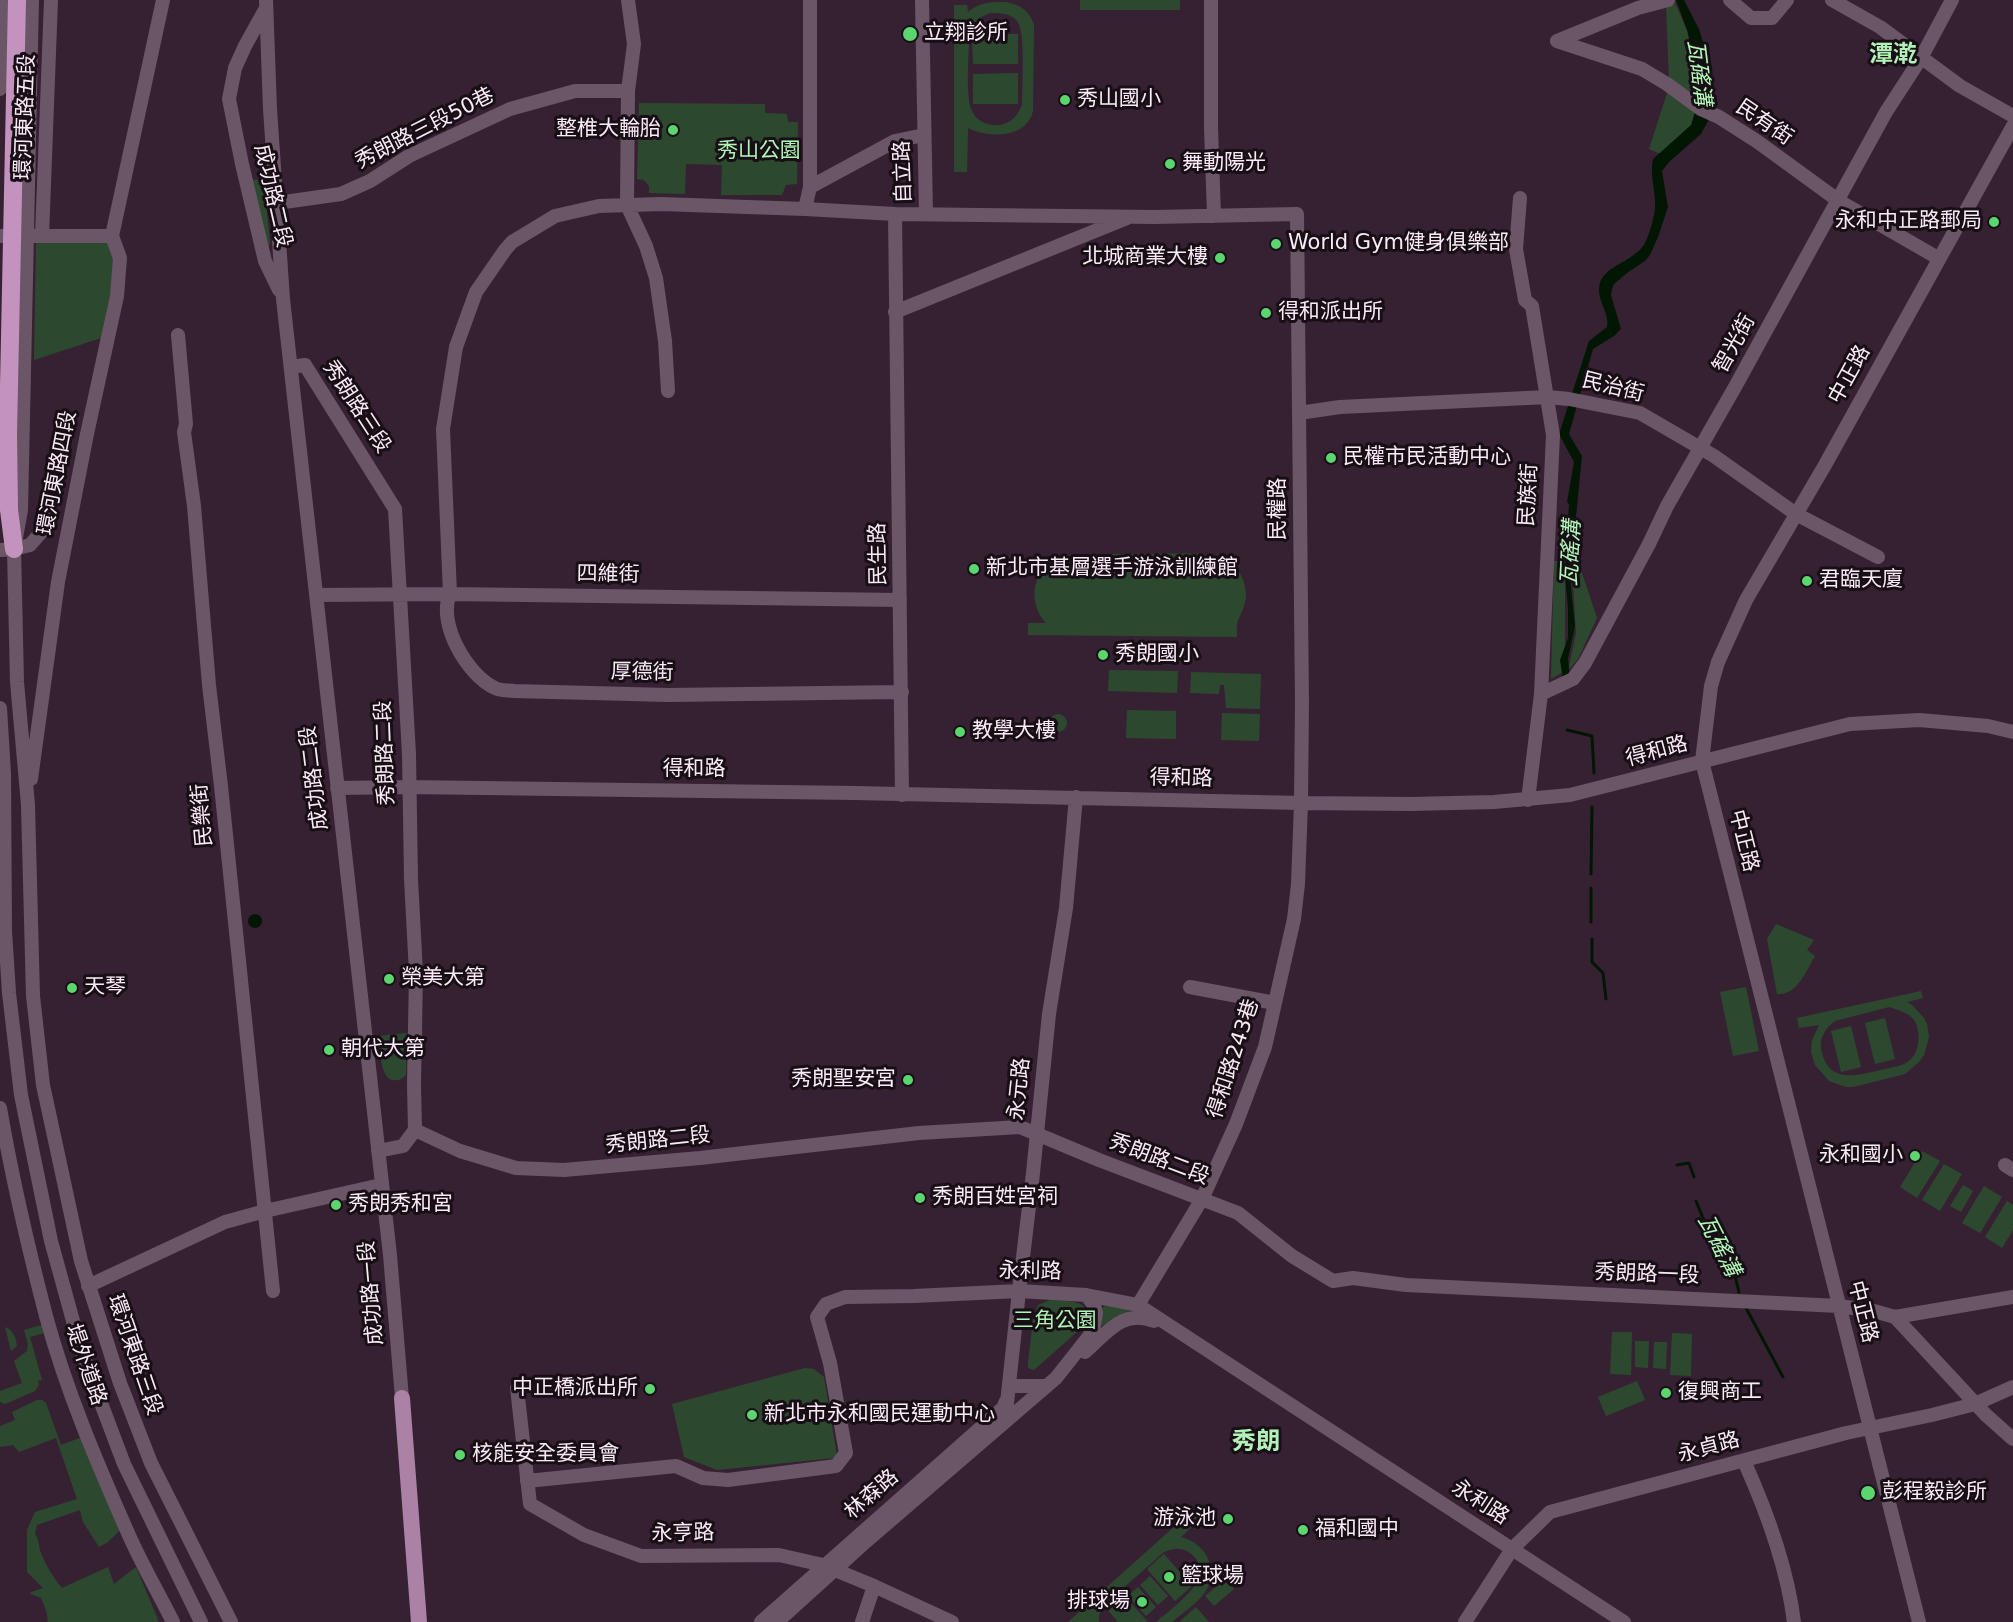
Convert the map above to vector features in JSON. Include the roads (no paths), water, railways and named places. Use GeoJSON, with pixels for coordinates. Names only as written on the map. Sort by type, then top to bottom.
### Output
{"type":"FeatureCollection","features":[{"type":"Feature","properties":{"kind":"highway"},"geometry":{"type":"LineString","coordinates":[[0,317],[12,236],[7,0]]}},
{"type":"Feature","properties":{"kind":"highway"},"geometry":{"type":"LineString","coordinates":[[7,550],[17,0]]}},
{"type":"Feature","properties":{"kind":"main road"},"geometry":{"type":"LineString","coordinates":[[402,1398],[419,1622]]}},
{"type":"Feature","properties":{"kind":"street"},"geometry":{"type":"LineString","coordinates":[[0,89],[2,0]]}},
{"type":"Feature","properties":{"kind":"street"},"geometry":{"type":"LineString","coordinates":[[23,0],[12,236],[112,236],[163,0]]}},
{"type":"Feature","properties":{"kind":"street","name":"環河東路五段"},"geometry":{"type":"LineString","coordinates":[[12,236],[32,0]]}},
{"type":"Feature","properties":{"kind":"street","name":"環河東路五段"},"geometry":{"type":"LineString","coordinates":[[42,236],[51,0]]}},
{"type":"Feature","properties":{"kind":"street"},"geometry":{"type":"LineString","coordinates":[[805,209],[810,187],[810,0]]}},
{"type":"Feature","properties":{"kind":"street","name":"自立路"},"geometry":{"type":"LineString","coordinates":[[895,312],[895,214],[926,214],[922,0]]}},
{"type":"Feature","properties":{"kind":"street"},"geometry":{"type":"LineString","coordinates":[[926,214],[1214,216],[1211,0]]}},
{"type":"Feature","properties":{"kind":"street","name":"民有街"},"geometry":{"type":"LineString","coordinates":[[1668,0],[1638,8],[1557,41],[1642,69],[1701,109],[1719,117],[1758,142],[1839,201],[1938,258]]}},
{"type":"Feature","properties":{"kind":"street"},"geometry":{"type":"LineString","coordinates":[[1730,0],[1752,18],[1772,18],[1787,0]]}},
{"type":"Feature","properties":{"kind":"street"},"geometry":{"type":"LineString","coordinates":[[1832,0],[1880,27],[1960,86],[2013,116]]}},
{"type":"Feature","properties":{"kind":"street","name":"智光街"},"geometry":{"type":"LineString","coordinates":[[1541,694],[1573,679],[1584,663],[1667,506],[1839,201],[1886,112],[1921,58],[1952,0]]}},
{"type":"Feature","properties":{"kind":"street","name":"成功路二段"},"geometry":{"type":"LineString","coordinates":[[268,3],[235,68],[229,99],[265,261],[283,298]]}},
{"type":"Feature","properties":{"kind":"street","name":"秀朗路三段"},"geometry":{"type":"LineString","coordinates":[[268,3],[270,109],[283,298],[291,367],[304,365],[395,508],[400,595]]}},
{"type":"Feature","properties":{"kind":"street"},"geometry":{"type":"LineString","coordinates":[[628,4],[634,44],[628,91],[627,205],[650,257],[656,278],[661,308],[668,391]]}},
{"type":"Feature","properties":{"kind":"street","name":"秀朗路三段50巷"},"geometry":{"type":"LineString","coordinates":[[276,203],[341,194],[370,181],[409,156],[510,109],[575,91],[628,91]]}},
{"type":"Feature","properties":{"kind":"street","name":"中正路"},"geometry":{"type":"LineString","coordinates":[[1918,1622],[1702,761],[1711,686],[1746,600],[1797,514],[2013,126]]}},
{"type":"Feature","properties":{"kind":"street"},"geometry":{"type":"LineString","coordinates":[[810,187],[895,141],[924,135]]}},
{"type":"Feature","properties":{"kind":"street","name":"民族街"},"geometry":{"type":"LineString","coordinates":[[1520,198],[1516,249],[1525,300],[1532,306],[1553,435],[1541,694],[1528,800]]}},
{"type":"Feature","properties":{"kind":"street","name":"厚德街"},"geometry":{"type":"LineString","coordinates":[[895,214],[661,204],[599,206],[548,219],[512,242],[476,291],[456,347],[443,429],[450,594],[446,603],[453,641],[472,669],[495,688],[514,691],[668,695],[902,692]]}},
{"type":"Feature","properties":{"kind":"street","name":"民權路"},"geometry":{"type":"LineString","coordinates":[[1214,216],[1297,214],[1301,803]]}},
{"type":"Feature","properties":{"kind":"street"},"geometry":{"type":"LineString","coordinates":[[895,312],[1134,216]]}},
{"type":"Feature","properties":{"kind":"street","name":"環河東路四段"},"geometry":{"type":"LineString","coordinates":[[28,805],[58,582],[117,296],[120,258],[112,236]]}},
{"type":"Feature","properties":{"kind":"street","name":"民生路"},"geometry":{"type":"LineString","coordinates":[[895,312],[902,795]]}},
{"type":"Feature","properties":{"kind":"street","name":"民樂街"},"geometry":{"type":"LineString","coordinates":[[178,335],[186,424],[184,432],[194,506],[209,685],[273,1292]]}},
{"type":"Feature","properties":{"kind":"street","name":"成功路二段"},"geometry":{"type":"LineString","coordinates":[[291,367],[381,1185]]}},
{"type":"Feature","properties":{"kind":"street","name":"民治街"},"geometry":{"type":"LineString","coordinates":[[1299,413],[1340,407],[1548,397],[1640,413],[1701,448],[1797,514],[1878,556]]}},
{"type":"Feature","properties":{"kind":"street","name":"環河東路四段"},"geometry":{"type":"LineString","coordinates":[[43,1085],[33,996],[28,805],[7,550],[30,545],[43,530],[62,446]]}},
{"type":"Feature","properties":{"kind":"street","name":"四維街"},"geometry":{"type":"LineString","coordinates":[[316,595],[450,594],[900,600]]}},
{"type":"Feature","properties":{"kind":"street","name":"秀朗路二段"},"geometry":{"type":"LineString","coordinates":[[400,595],[409,754],[408,787],[416,973],[415,1130],[460,1151],[516,1168],[564,1170],[700,1158],[930,1132],[1020,1127],[1238,1213],[1292,1256],[1333,1281],[1353,1278],[1407,1286]]}},
{"type":"Feature","properties":{"kind":"street"},"geometry":{"type":"LineString","coordinates":[[0,708],[4,774],[5,931],[9,993],[21,1095],[51,1241],[81,1350],[124,1464],[201,1622]]}},
{"type":"Feature","properties":{"kind":"street","name":"得和路"},"geometry":{"type":"LineString","coordinates":[[337,788],[855,793],[1411,804],[1528,800],[1581,793],[1850,724],[1919,720],[1988,726],[2013,732]]}},
{"type":"Feature","properties":{"kind":"street","name":"永元路"},"geometry":{"type":"LineString","coordinates":[[1008,1392],[1049,1014],[1066,908],[1076,797]]}},
{"type":"Feature","properties":{"kind":"street","name":"得和路243巷"},"geometry":{"type":"LineString","coordinates":[[1138,1305],[1202,1199],[1256,1074],[1294,919],[1301,803]]}},
{"type":"Feature","properties":{"kind":"street"},"geometry":{"type":"LineString","coordinates":[[1190,987],[1275,1003]]}},
{"type":"Feature","properties":{"kind":"street","name":"環河東路三段"},"geometry":{"type":"LineString","coordinates":[[43,1085],[81,1261],[120,1383],[152,1463],[231,1622]]}},
{"type":"Feature","properties":{"kind":"street","name":"堤外道路"},"geometry":{"type":"LineString","coordinates":[[0,1108],[24,1229],[46,1316],[64,1371],[129,1535],[173,1622]]}},
{"type":"Feature","properties":{"kind":"street"},"geometry":{"type":"LineString","coordinates":[[378,1151],[403,1146],[415,1130]]}},
{"type":"Feature","properties":{"kind":"street"},"geometry":{"type":"LineString","coordinates":[[88,1286],[225,1222],[265,1210],[381,1185]]}},
{"type":"Feature","properties":{"kind":"street","name":"成功路一段"},"geometry":{"type":"LineString","coordinates":[[381,1185],[391,1264],[402,1398]]}},
{"type":"Feature","properties":{"kind":"street","name":"秀朗路一段"},"geometry":{"type":"LineString","coordinates":[[1407,1286],[1839,1306],[1874,1311],[1895,1317]]}},
{"type":"Feature","properties":{"kind":"street","name":"永利路"},"geometry":{"type":"LineString","coordinates":[[527,1481],[676,1466],[703,1478],[728,1480],[836,1466],[846,1453],[830,1363],[817,1317],[826,1304],[845,1297],[1018,1291],[1086,1295],[1138,1305],[1178,1329],[1624,1622]]}},
{"type":"Feature","properties":{"kind":"street"},"geometry":{"type":"LineString","coordinates":[[1005,1422],[1008,1392],[1051,1382],[1090,1335],[1096,1313],[1094,1305],[1086,1295]]}},
{"type":"Feature","properties":{"kind":"street"},"geometry":{"type":"LineString","coordinates":[[1895,1317],[2013,1298]]}},
{"type":"Feature","properties":{"kind":"street","name":"林森路"},"geometry":{"type":"LineString","coordinates":[[761,1622],[1005,1422],[1113,1327],[1129,1317],[1142,1316],[1178,1329]]}},
{"type":"Feature","properties":{"kind":"street"},"geometry":{"type":"LineString","coordinates":[[1895,1317],[1975,1404],[2013,1439]]}},
{"type":"Feature","properties":{"kind":"street","name":"永亨路"},"geometry":{"type":"LineString","coordinates":[[517,1388],[530,1504],[584,1535],[641,1556],[779,1555],[829,1568],[952,1622]]}},
{"type":"Feature","properties":{"kind":"street","name":"永貞路"},"geometry":{"type":"LineString","coordinates":[[1465,1622],[1512,1549],[1550,1512],[1869,1428],[1975,1404],[2013,1388]]}},
{"type":"Feature","properties":{"kind":"street","name":"林森路"},"geometry":{"type":"LineString","coordinates":[[777,1622],[829,1568],[1003,1408],[1008,1392]]}},
{"type":"Feature","properties":{"kind":"street"},"geometry":{"type":"LineString","coordinates":[[1744,1461],[1764,1504],[1791,1596],[1794,1622]]}},
{"type":"Feature","properties":{"kind":"street"},"geometry":{"type":"LineString","coordinates":[[862,1622],[874,1586]]}},
{"type":"Feature","properties":{"kind":"water"},"geometry":{"type":"Polygon","coordinates":[[[1676,0],[1684,0],[1699,29],[1712,104],[1708,121],[1701,134],[1662,171],[1668,207],[1658,237],[1645,261],[1614,284],[1611,295],[1621,329],[1593,349],[1569,434],[1582,456],[1570,578],[1575,626],[1568,659],[1570,678],[1563,680],[1560,660],[1568,638],[1565,576],[1569,504],[1567,502],[1574,462],[1559,434],[1589,341],[1607,327],[1599,295],[1600,283],[1608,272],[1636,253],[1646,241],[1655,210],[1653,159],[1691,125],[1700,96],[1688,33],[1676,0]]]}},
{"type":"Feature","properties":{"kind":"water"},"geometry":{"type":"Polygon","coordinates":[[[255,914],[260,916],[262,921],[260,926],[255,928],[250,926],[248,921],[250,916],[255,914]]]}},
{"type":"Feature","properties":{"kind":"waterway","name":"瓦磘溝"},"geometry":{"type":"LineString","coordinates":[[1567,730],[1592,736],[1594,773]]}},
{"type":"Feature","properties":{"kind":"waterway","name":"瓦磘溝"},"geometry":{"type":"LineString","coordinates":[[1591,874],[1592,807]]}},
{"type":"Feature","properties":{"kind":"waterway","name":"瓦磘溝"},"geometry":{"type":"LineString","coordinates":[[1591,888],[1591,922]]}},
{"type":"Feature","properties":{"kind":"waterway","name":"瓦磘溝"},"geometry":{"type":"LineString","coordinates":[[1592,939],[1592,962],[1603,973],[1606,999]]}},
{"type":"Feature","properties":{"kind":"waterway","name":"瓦磘溝"},"geometry":{"type":"LineString","coordinates":[[1677,1165],[1689,1163],[1694,1177]]}},
{"type":"Feature","properties":{"kind":"waterway","name":"瓦磘溝"},"geometry":{"type":"LineString","coordinates":[[1696,1201],[1708,1230],[1716,1233],[1732,1264],[1739,1292]]}},
{"type":"Feature","properties":{"kind":"waterway","name":"瓦磘溝"},"geometry":{"type":"LineString","coordinates":[[1746,1308],[1783,1377]]}},
{"type":"Feature","properties":{"kind":"place","name":"立翔診所"},"geometry":{"type":"Point","coordinates":[910,34]}},
{"type":"Feature","properties":{"kind":"place","name":"秀山國小"},"geometry":{"type":"Point","coordinates":[1065,100]}},
{"type":"Feature","properties":{"kind":"place","name":"整椎大輪胎"},"geometry":{"type":"Point","coordinates":[673,130]}},
{"type":"Feature","properties":{"kind":"place","name":"舞動陽光"},"geometry":{"type":"Point","coordinates":[1170,164]}},
{"type":"Feature","properties":{"kind":"place","name":"永和中正路郵局"},"geometry":{"type":"Point","coordinates":[1994,222]}},
{"type":"Feature","properties":{"kind":"place","name":"World Gym健身俱樂部"},"geometry":{"type":"Point","coordinates":[1276,244]}},
{"type":"Feature","properties":{"kind":"place","name":"北城商業大樓"},"geometry":{"type":"Point","coordinates":[1220,258]}},
{"type":"Feature","properties":{"kind":"place","name":"得和派出所"},"geometry":{"type":"Point","coordinates":[1266,313]}},
{"type":"Feature","properties":{"kind":"place","name":"民權市民活動中心"},"geometry":{"type":"Point","coordinates":[1331,458]}},
{"type":"Feature","properties":{"kind":"place","name":"新北市基層選手游泳訓練館"},"geometry":{"type":"Point","coordinates":[974,569]}},
{"type":"Feature","properties":{"kind":"place","name":"君臨天廈"},"geometry":{"type":"Point","coordinates":[1807,581]}},
{"type":"Feature","properties":{"kind":"place","name":"秀朗國小"},"geometry":{"type":"Point","coordinates":[1103,655]}},
{"type":"Feature","properties":{"kind":"place","name":"教學大樓"},"geometry":{"type":"Point","coordinates":[960,732]}},
{"type":"Feature","properties":{"kind":"place","name":"榮美大第"},"geometry":{"type":"Point","coordinates":[389,979]}},
{"type":"Feature","properties":{"kind":"place","name":"天琴"},"geometry":{"type":"Point","coordinates":[72,988]}},
{"type":"Feature","properties":{"kind":"place","name":"朝代大第"},"geometry":{"type":"Point","coordinates":[329,1050]}},
{"type":"Feature","properties":{"kind":"place","name":"秀朗聖安宮"},"geometry":{"type":"Point","coordinates":[908,1080]}},
{"type":"Feature","properties":{"kind":"place","name":"永和國小"},"geometry":{"type":"Point","coordinates":[1915,1156]}},
{"type":"Feature","properties":{"kind":"place","name":"秀朗百姓宮祠"},"geometry":{"type":"Point","coordinates":[920,1198]}},
{"type":"Feature","properties":{"kind":"place","name":"秀朗秀和宮"},"geometry":{"type":"Point","coordinates":[336,1205]}},
{"type":"Feature","properties":{"kind":"place","name":"中正橋派出所"},"geometry":{"type":"Point","coordinates":[650,1389]}},
{"type":"Feature","properties":{"kind":"place","name":"復興商工"},"geometry":{"type":"Point","coordinates":[1666,1393]}},
{"type":"Feature","properties":{"kind":"place","name":"新北市永和國民運動中心"},"geometry":{"type":"Point","coordinates":[752,1415]}},
{"type":"Feature","properties":{"kind":"place","name":"核能安全委員會"},"geometry":{"type":"Point","coordinates":[460,1455]}},
{"type":"Feature","properties":{"kind":"place","name":"彭程毅診所"},"geometry":{"type":"Point","coordinates":[1868,1493]}},
{"type":"Feature","properties":{"kind":"place","name":"游泳池"},"geometry":{"type":"Point","coordinates":[1228,1519]}},
{"type":"Feature","properties":{"kind":"place","name":"福和國中"},"geometry":{"type":"Point","coordinates":[1303,1530]}},
{"type":"Feature","properties":{"kind":"place","name":"籃球場"},"geometry":{"type":"Point","coordinates":[1169,1577]}},
{"type":"Feature","properties":{"kind":"place","name":"排球場"},"geometry":{"type":"Point","coordinates":[1142,1602]}},
{"type":"Feature","properties":{"kind":"district","name":"潭漧"},"geometry":{"type":"Point","coordinates":[1893,56]}},
{"type":"Feature","properties":{"kind":"district","name":"秀朗"},"geometry":{"type":"Point","coordinates":[1256,1443]}},
{"type":"Feature","properties":{"kind":"park label","name":"秀山公園"},"geometry":{"type":"Point","coordinates":[759,152]}},
{"type":"Feature","properties":{"kind":"park label","name":"三角公園"},"geometry":{"type":"Point","coordinates":[1055,1322]}}]}
